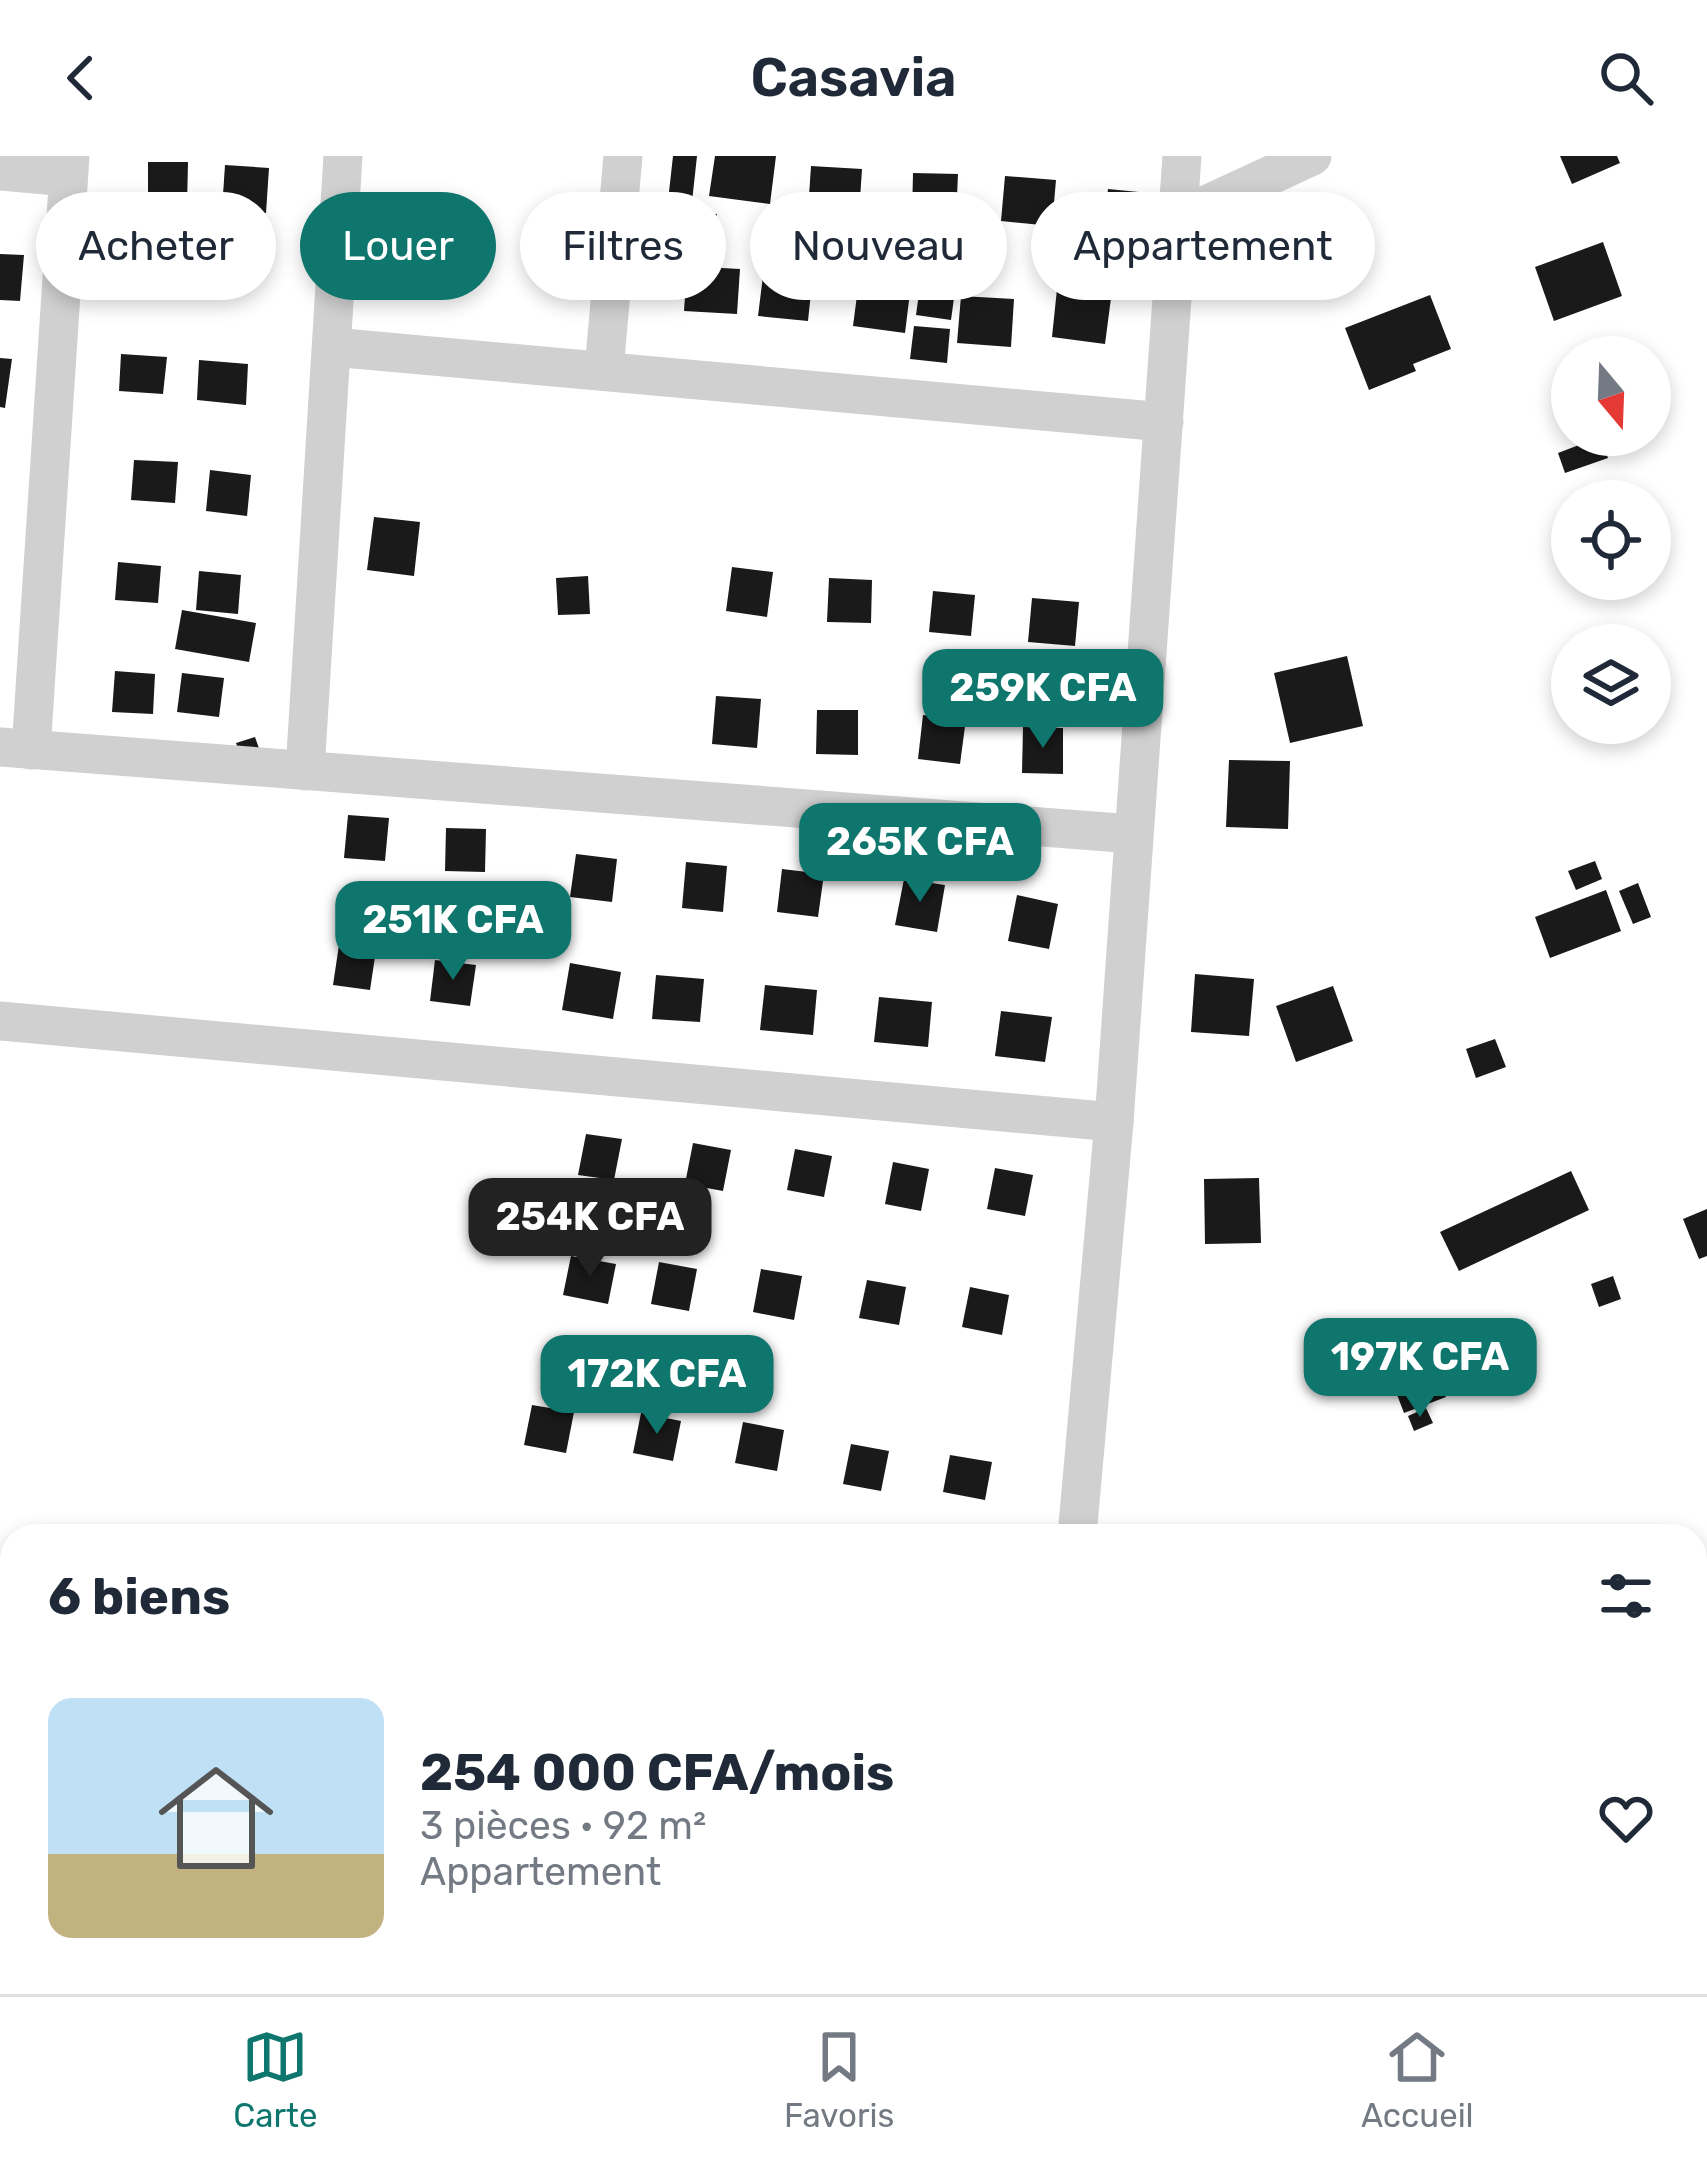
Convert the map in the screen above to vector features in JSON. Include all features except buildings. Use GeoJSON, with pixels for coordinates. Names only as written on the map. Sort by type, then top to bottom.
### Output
{"type":"FeatureCollection","features":[{"type":"Feature","properties":{"kind":"street"},"geometry":{"type":"LineString","coordinates":[[305,771],[343,156]]}},
{"type":"Feature","properties":{"kind":"street"},"geometry":{"type":"LineString","coordinates":[[604,370],[623,156]]}},
{"type":"Feature","properties":{"kind":"street"},"geometry":{"type":"LineString","coordinates":[[1180,192],[1182,156]]}},
{"type":"Feature","properties":{"kind":"street"},"geometry":{"type":"LineString","coordinates":[[1234,192],[1312,156]]}},
{"type":"Feature","properties":{"kind":"street"},"geometry":{"type":"LineString","coordinates":[[0,170],[69,167],[15,748],[1133,834]]}},
{"type":"Feature","properties":{"kind":"street"},"geometry":{"type":"LineString","coordinates":[[1078,1524],[1114,1122],[1172,300]]}},
{"type":"Feature","properties":{"kind":"street"},"geometry":{"type":"LineString","coordinates":[[332,347],[1164,422]]}},
{"type":"Feature","properties":{"kind":"street"},"geometry":{"type":"LineString","coordinates":[[0,1022],[1114,1122]]}}]}
